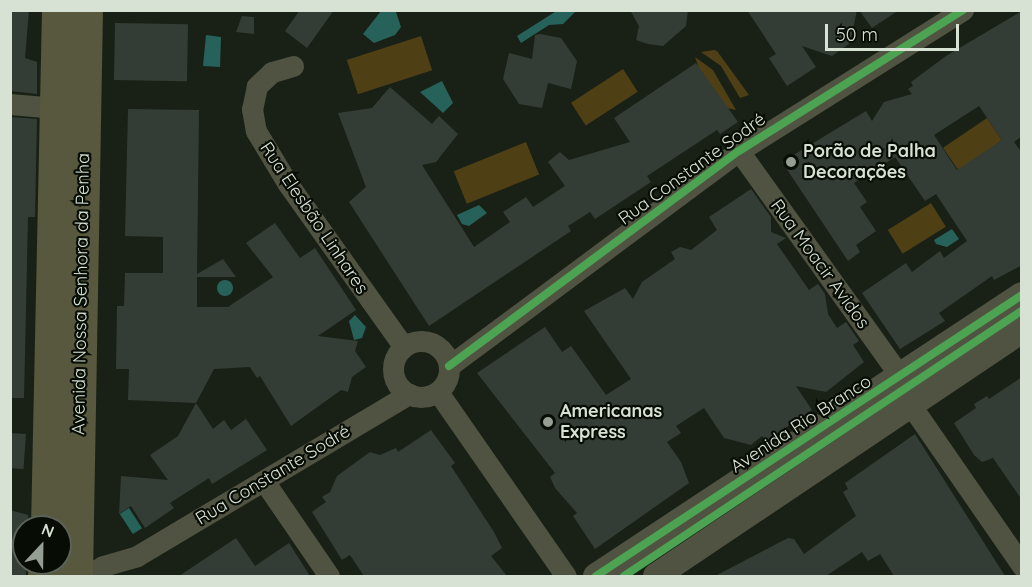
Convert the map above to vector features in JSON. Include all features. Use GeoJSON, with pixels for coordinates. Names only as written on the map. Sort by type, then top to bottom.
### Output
{"type":"FeatureCollection","features":[{"type":"Feature","properties":{"kind":"main road","name":"Avenida Nossa Senhora da Penha"},"geometry":{"type":"LineString","coordinates":[[47,515],[58,10]]}},
{"type":"Feature","properties":{"kind":"main road","name":"Avenida Nossa Senhora da Penha"},"geometry":{"type":"LineString","coordinates":[[75,576],[86,10]]}},
{"type":"Feature","properties":{"kind":"street","name":"Rua Constante Sodré"},"geometry":{"type":"LineString","coordinates":[[449,366],[740,151],[963,10]]}},
{"type":"Feature","properties":{"kind":"street","name":"Rua Elesbão Linhares"},"geometry":{"type":"LineString","coordinates":[[293,66],[272,72],[257,86],[252,108],[256,131],[288,184],[404,347]]}},
{"type":"Feature","properties":{"kind":"street"},"geometry":{"type":"LineString","coordinates":[[10,104],[56,108]]}},
{"type":"Feature","properties":{"kind":"street","name":"Rua Moacir Avidos"},"geometry":{"type":"LineString","coordinates":[[740,151],[901,377]]}},
{"type":"Feature","properties":{"kind":"street","name":"Avenida Rio Branco"},"geometry":{"type":"LineString","coordinates":[[596,576],[901,377],[1022,295]]}},
{"type":"Feature","properties":{"kind":"street"},"geometry":{"type":"LineString","coordinates":[[656,576],[1022,330]]}},
{"type":"Feature","properties":{"kind":"street"},"geometry":{"type":"LineString","coordinates":[[417,341],[432,343],[444,352],[449,366],[448,376],[438,392],[419,397],[409,394],[394,377],[396,355],[404,347],[417,341]]}},
{"type":"Feature","properties":{"kind":"street"},"geometry":{"type":"LineString","coordinates":[[438,392],[566,576]]}},
{"type":"Feature","properties":{"kind":"street","name":"Rua Constante Sodré"},"geometry":{"type":"LineString","coordinates":[[118,576],[264,481],[409,394]]}},
{"type":"Feature","properties":{"kind":"street"},"geometry":{"type":"LineString","coordinates":[[910,404],[1022,566]]}},
{"type":"Feature","properties":{"kind":"street"},"geometry":{"type":"LineString","coordinates":[[264,481],[329,576]]}},
{"type":"Feature","properties":{"kind":"street","name":"Rua Constante Sodré"},"geometry":{"type":"LineString","coordinates":[[87,576],[103,566],[136,566]]}},
{"type":"Feature","properties":{"kind":"shaded area"},"geometry":{"type":"Polygon","coordinates":[[[421,36],[432,70],[358,94],[347,60],[421,36]]]}},
{"type":"Feature","properties":{"kind":"shaded area"},"geometry":{"type":"Polygon","coordinates":[[[714,50],[749,95],[740,98],[721,66],[701,52],[714,50]]]}},
{"type":"Feature","properties":{"kind":"shaded area"},"geometry":{"type":"Polygon","coordinates":[[[695,57],[713,70],[736,110],[712,105],[695,57]]]}},
{"type":"Feature","properties":{"kind":"shaded area"},"geometry":{"type":"Polygon","coordinates":[[[623,69],[638,92],[586,125],[571,103],[623,69]]]}},
{"type":"Feature","properties":{"kind":"shaded area"},"geometry":{"type":"Polygon","coordinates":[[[987,118],[1002,140],[958,170],[943,148],[987,118]]]}},
{"type":"Feature","properties":{"kind":"shaded area"},"geometry":{"type":"Polygon","coordinates":[[[526,142],[539,174],[467,204],[454,171],[526,142]]]}},
{"type":"Feature","properties":{"kind":"shaded area"},"geometry":{"type":"Polygon","coordinates":[[[931,203],[946,227],[903,254],[888,230],[931,203]]]}},
{"type":"Feature","properties":{"kind":"water"},"geometry":{"type":"Polygon","coordinates":[[[558,10],[576,11],[563,24],[549,25],[521,43],[517,36],[558,10]]]}},
{"type":"Feature","properties":{"kind":"water"},"geometry":{"type":"Polygon","coordinates":[[[381,11],[396,12],[401,27],[395,35],[374,43],[363,34],[381,11]]]}},
{"type":"Feature","properties":{"kind":"water"},"geometry":{"type":"Polygon","coordinates":[[[206,35],[221,37],[220,67],[203,66],[206,35]]]}},
{"type":"Feature","properties":{"kind":"water"},"geometry":{"type":"Polygon","coordinates":[[[442,81],[453,103],[443,113],[420,92],[442,81]]]}},
{"type":"Feature","properties":{"kind":"water"},"geometry":{"type":"Polygon","coordinates":[[[479,205],[487,213],[469,226],[462,224],[457,215],[479,205]]]}},
{"type":"Feature","properties":{"kind":"water"},"geometry":{"type":"Polygon","coordinates":[[[952,229],[959,239],[947,247],[936,244],[934,240],[952,229]]]}},
{"type":"Feature","properties":{"kind":"water"},"geometry":{"type":"Polygon","coordinates":[[[222,280],[228,280],[233,288],[231,294],[222,296],[217,291],[217,285],[222,280]]]}},
{"type":"Feature","properties":{"kind":"water"},"geometry":{"type":"Polygon","coordinates":[[[355,315],[366,327],[362,338],[354,340],[349,321],[355,315]]]}},
{"type":"Feature","properties":{"kind":"water"},"geometry":{"type":"Polygon","coordinates":[[[129,508],[142,528],[133,534],[120,514],[129,508]]]}},
{"type":"Feature","properties":{"kind":"building"},"geometry":{"type":"Polygon","coordinates":[[[10,10],[29,10],[25,58],[37,62],[37,94],[10,91],[10,10]]]}},
{"type":"Feature","properties":{"kind":"building"},"geometry":{"type":"Polygon","coordinates":[[[300,10],[334,10],[307,48],[285,31],[300,10]]]}},
{"type":"Feature","properties":{"kind":"building"},"geometry":{"type":"Polygon","coordinates":[[[630,10],[688,10],[686,26],[663,46],[648,44],[636,40],[639,26],[630,10]]]}},
{"type":"Feature","properties":{"kind":"building"},"geometry":{"type":"Polygon","coordinates":[[[747,10],[857,10],[850,43],[832,56],[802,46],[816,67],[787,86],[769,58],[776,54],[747,10]]]}},
{"type":"Feature","properties":{"kind":"building"},"geometry":{"type":"Polygon","coordinates":[[[859,10],[899,10],[872,28],[859,10]]]}},
{"type":"Feature","properties":{"kind":"building"},"geometry":{"type":"Polygon","coordinates":[[[1022,11],[1022,136],[1014,142],[1022,153],[1022,265],[994,280],[992,276],[939,313],[945,321],[900,349],[862,293],[906,263],[912,272],[940,251],[944,258],[967,241],[936,194],[925,201],[895,157],[854,183],[867,202],[860,207],[876,231],[856,245],[860,252],[848,261],[782,162],[866,111],[872,121],[884,102],[912,94],[908,89],[913,86],[911,82],[946,56],[1022,11]],[[979,106],[934,135],[957,170],[1002,140],[979,106]]]}},
{"type":"Feature","properties":{"kind":"building"},"geometry":{"type":"Polygon","coordinates":[[[242,16],[254,17],[254,34],[236,32],[242,16]]]}},
{"type":"Feature","properties":{"kind":"building"},"geometry":{"type":"Polygon","coordinates":[[[115,23],[188,24],[187,81],[114,80],[115,23]]]}},
{"type":"Feature","properties":{"kind":"building"},"geometry":{"type":"Polygon","coordinates":[[[535,35],[561,38],[577,61],[571,89],[548,83],[542,108],[519,104],[503,79],[509,53],[532,59],[535,35]]]}},
{"type":"Feature","properties":{"kind":"building"},"geometry":{"type":"Polygon","coordinates":[[[696,63],[738,122],[720,134],[717,130],[647,176],[651,182],[595,219],[590,212],[568,226],[571,231],[429,326],[349,202],[366,187],[338,113],[372,108],[390,87],[432,124],[439,116],[458,134],[436,162],[422,165],[474,247],[510,222],[503,212],[526,197],[533,207],[565,186],[548,162],[560,152],[569,160],[630,142],[614,118],[696,63]]]}},
{"type":"Feature","properties":{"kind":"building"},"geometry":{"type":"Polygon","coordinates":[[[128,109],[199,110],[197,274],[223,259],[236,277],[197,277],[197,307],[228,307],[273,277],[246,243],[275,223],[300,258],[315,248],[356,310],[318,336],[358,341],[355,351],[366,367],[352,377],[348,392],[341,390],[291,426],[260,376],[257,378],[250,367],[214,369],[196,403],[128,400],[129,369],[116,369],[117,306],[124,306],[125,273],[163,273],[163,237],[125,236],[128,109]]]}},
{"type":"Feature","properties":{"kind":"building"},"geometry":{"type":"Polygon","coordinates":[[[10,117],[37,119],[35,217],[28,217],[24,398],[10,398],[10,117]]]}},
{"type":"Feature","properties":{"kind":"building"},"geometry":{"type":"Polygon","coordinates":[[[751,189],[771,217],[771,232],[786,238],[777,244],[809,290],[818,284],[825,294],[828,314],[837,328],[846,322],[859,341],[853,345],[864,362],[826,392],[796,386],[812,410],[766,441],[762,436],[751,445],[724,438],[704,408],[676,426],[681,433],[667,442],[681,462],[689,483],[595,549],[573,516],[577,513],[555,488],[550,477],[555,473],[477,373],[545,327],[562,352],[571,346],[606,395],[631,379],[584,311],[625,288],[633,299],[642,282],[675,259],[671,252],[680,247],[691,250],[717,230],[709,217],[751,189]]]}},
{"type":"Feature","properties":{"kind":"building"},"geometry":{"type":"Polygon","coordinates":[[[1022,377],[1022,500],[993,458],[982,462],[974,455],[954,423],[976,408],[974,404],[987,396],[989,399],[1022,377]]]}},
{"type":"Feature","properties":{"kind":"building"},"geometry":{"type":"Polygon","coordinates":[[[196,403],[213,429],[224,420],[231,430],[246,419],[267,450],[212,484],[209,478],[170,503],[174,508],[145,528],[131,506],[119,514],[121,476],[168,480],[150,455],[178,436],[196,403]]]}},
{"type":"Feature","properties":{"kind":"building"},"geometry":{"type":"Polygon","coordinates":[[[431,430],[455,463],[451,466],[494,532],[502,548],[491,556],[507,576],[364,576],[350,555],[342,560],[312,512],[326,502],[322,497],[330,492],[337,476],[370,452],[380,455],[396,448],[398,452],[431,430]]]}},
{"type":"Feature","properties":{"kind":"building"},"geometry":{"type":"Polygon","coordinates":[[[10,433],[26,434],[24,469],[10,468],[10,433]]]}},
{"type":"Feature","properties":{"kind":"building"},"geometry":{"type":"Polygon","coordinates":[[[915,434],[1005,576],[894,576],[880,554],[868,561],[862,552],[826,576],[715,576],[788,538],[794,539],[804,554],[856,516],[843,492],[848,489],[845,483],[915,434]]]}},
{"type":"Feature","properties":{"kind":"building"},"geometry":{"type":"Polygon","coordinates":[[[10,510],[28,515],[12,515],[12,575],[26,576],[10,576],[10,510]]]}},
{"type":"Feature","properties":{"kind":"building"},"geometry":{"type":"Polygon","coordinates":[[[236,538],[255,566],[289,543],[310,576],[179,576],[236,538]]]}},
{"type":"Feature","properties":{"kind":"cycle path"},"geometry":{"type":"LineString","coordinates":[[449,366],[739,151],[963,10]]}},
{"type":"Feature","properties":{"kind":"cycle path"},"geometry":{"type":"LineString","coordinates":[[596,576],[1022,295]]}},
{"type":"Feature","properties":{"kind":"cycle path"},"geometry":{"type":"LineString","coordinates":[[624,576],[1022,311]]}},
{"type":"Feature","properties":{"kind":"place","name":"Porão de Palha Decorações"},"geometry":{"type":"Point","coordinates":[791,162]}},
{"type":"Feature","properties":{"kind":"place","name":"Americanas Express"},"geometry":{"type":"Point","coordinates":[548,422]}}]}
